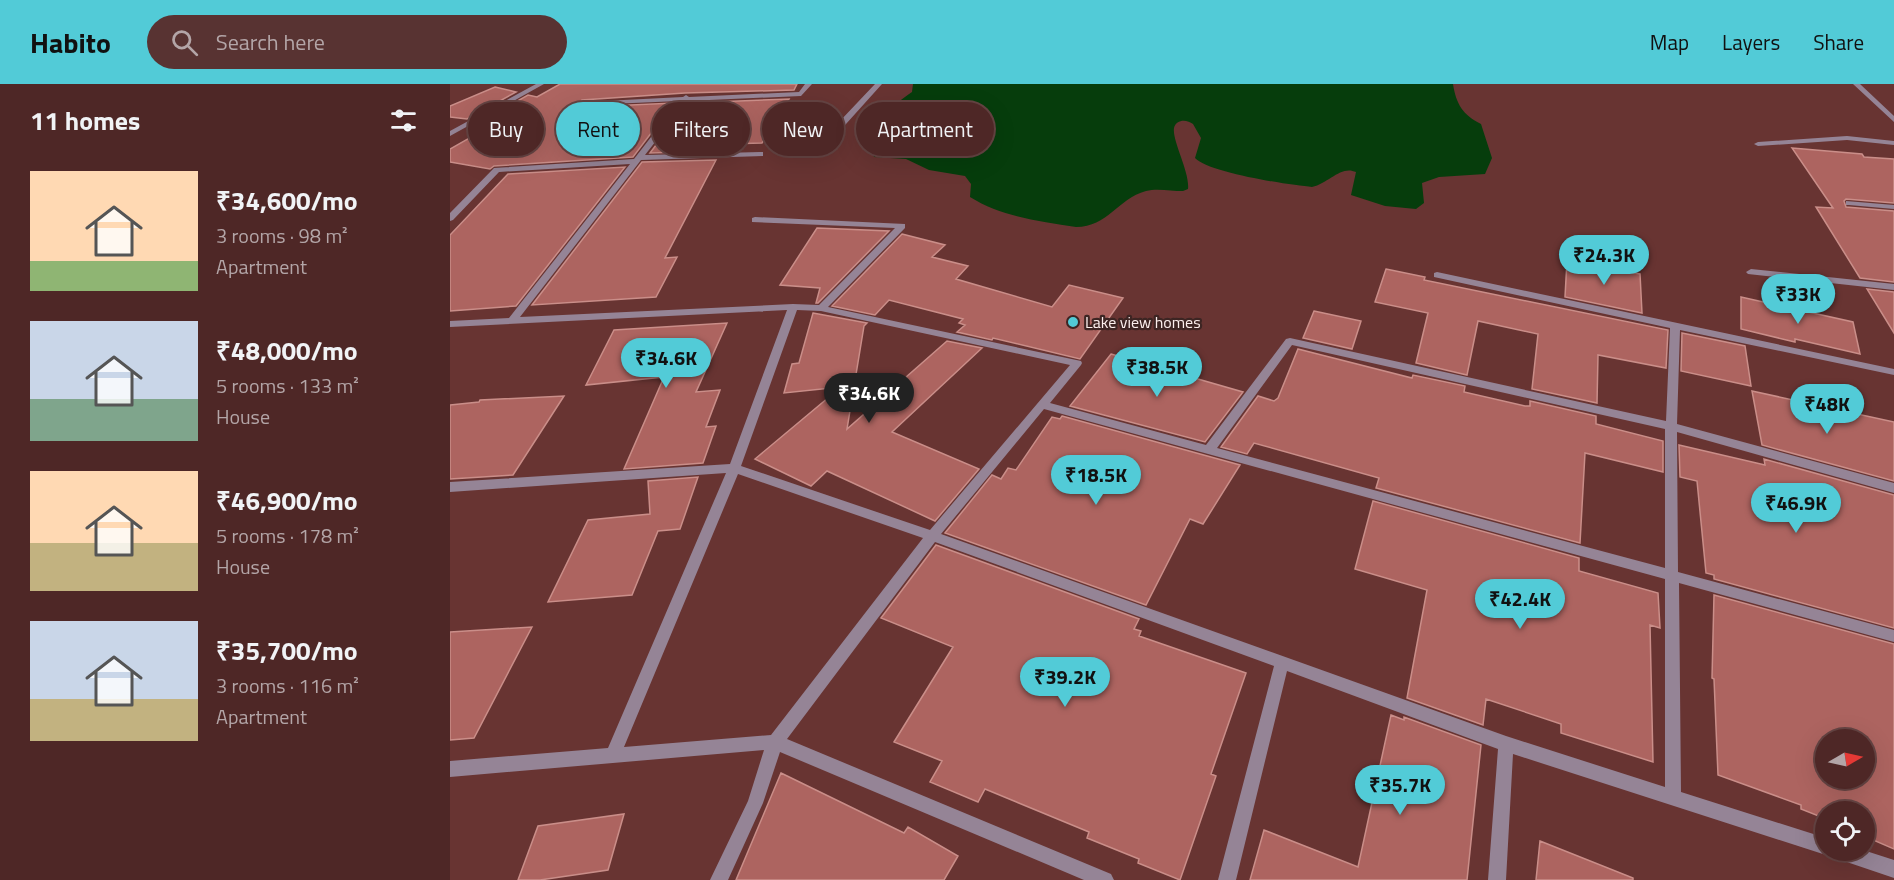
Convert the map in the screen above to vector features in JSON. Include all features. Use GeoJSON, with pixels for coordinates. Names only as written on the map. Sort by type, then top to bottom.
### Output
{"type":"FeatureCollection","features":[{"type":"Feature","properties":{"kind":"street"},"geometry":{"type":"LineString","coordinates":[[450,134],[541,84]]}},
{"type":"Feature","properties":{"kind":"street"},"geometry":{"type":"LineString","coordinates":[[602,102],[801,94],[809,84]]}},
{"type":"Feature","properties":{"kind":"street"},"geometry":{"type":"LineString","coordinates":[[844,122],[879,84]]}},
{"type":"Feature","properties":{"kind":"street"},"geometry":{"type":"LineString","coordinates":[[1856,84],[1894,120]]}},
{"type":"Feature","properties":{"kind":"street"},"geometry":{"type":"LineString","coordinates":[[513,320],[686,97]]}},
{"type":"Feature","properties":{"kind":"street"},"geometry":{"type":"LineString","coordinates":[[1758,144],[1847,138],[1894,143]]}},
{"type":"Feature","properties":{"kind":"street"},"geometry":{"type":"LineString","coordinates":[[450,218],[496,170],[760,154]]}},
{"type":"Feature","properties":{"kind":"street"},"geometry":{"type":"LineString","coordinates":[[1849,203],[1894,207]]}},
{"type":"Feature","properties":{"kind":"street"},"geometry":{"type":"LineString","coordinates":[[755,220],[902,226],[821,308]]}},
{"type":"Feature","properties":{"kind":"street"},"geometry":{"type":"LineString","coordinates":[[1751,272],[1894,287]]}},
{"type":"Feature","properties":{"kind":"street"},"geometry":{"type":"LineString","coordinates":[[1437,275],[1894,372]]}},
{"type":"Feature","properties":{"kind":"street"},"geometry":{"type":"LineString","coordinates":[[613,754],[734,468],[794,307]]}},
{"type":"Feature","properties":{"kind":"street"},"geometry":{"type":"LineString","coordinates":[[450,324],[794,307],[821,308],[1077,363],[932,536],[775,742],[755,803],[719,880]]}},
{"type":"Feature","properties":{"kind":"street"},"geometry":{"type":"LineString","coordinates":[[1673,798],[1671,426],[1676,326]]}},
{"type":"Feature","properties":{"kind":"street"},"geometry":{"type":"LineString","coordinates":[[1209,450],[1290,341],[1671,426],[1894,488]]}},
{"type":"Feature","properties":{"kind":"street"},"geometry":{"type":"LineString","coordinates":[[1043,405],[1894,636]]}},
{"type":"Feature","properties":{"kind":"street"},"geometry":{"type":"LineString","coordinates":[[450,487],[734,468],[932,536],[1506,744],[1815,844]]}},
{"type":"Feature","properties":{"kind":"street"},"geometry":{"type":"LineString","coordinates":[[1227,880],[1282,662]]}},
{"type":"Feature","properties":{"kind":"street"},"geometry":{"type":"LineString","coordinates":[[450,769],[775,742],[1105,880]]}},
{"type":"Feature","properties":{"kind":"street"},"geometry":{"type":"LineString","coordinates":[[1497,880],[1506,744]]}},
{"type":"Feature","properties":{"kind":"street"},"geometry":{"type":"LineString","coordinates":[[1869,861],[1894,869]]}},
{"type":"Feature","properties":{"kind":"shaded area"},"geometry":{"type":"Polygon","coordinates":[[[913,84],[1453,84],[1461,108],[1469,117],[1481,124],[1492,158],[1485,174],[1439,177],[1422,183],[1424,203],[1416,209],[1385,206],[1351,195],[1356,172],[1350,170],[1312,187],[1286,184],[1216,169],[1195,158],[1201,138],[1193,124],[1182,121],[1175,125],[1174,134],[1188,189],[1146,191],[1127,200],[1105,218],[1087,226],[1076,227],[1008,214],[982,204],[970,197],[971,184],[965,176],[929,170],[906,159],[874,157],[994,156],[994,102],[899,102],[912,92],[913,84]]]}},
{"type":"Feature","properties":{"kind":"building"},"geometry":{"type":"Polygon","coordinates":[[[560,84],[797,84],[794,90],[685,93],[582,100],[582,102],[556,102],[556,156],[634,156],[494,166],[490,169],[450,162],[450,149],[468,139],[468,156],[544,156],[544,102],[516,102],[528,95],[537,97],[560,84]]]}},
{"type":"Feature","properties":{"kind":"building"},"geometry":{"type":"Polygon","coordinates":[[[495,87],[516,92],[498,102],[468,102],[467,119],[450,117],[450,106],[495,87]]]}},
{"type":"Feature","properties":{"kind":"building"},"geometry":{"type":"Polygon","coordinates":[[[789,99],[787,102],[762,102],[762,143],[750,143],[750,102],[713,102],[789,99]]]}},
{"type":"Feature","properties":{"kind":"building"},"geometry":{"type":"Polygon","coordinates":[[[652,104],[652,132],[640,148],[640,105],[652,104]]]}},
{"type":"Feature","properties":{"kind":"building"},"geometry":{"type":"Polygon","coordinates":[[[1792,148],[1894,159],[1894,203],[1846,199],[1844,201],[1846,207],[1894,211],[1894,282],[1860,278],[1816,207],[1833,208],[1792,148]]]}},
{"type":"Feature","properties":{"kind":"building"},"geometry":{"type":"Polygon","coordinates":[[[716,160],[665,258],[677,257],[656,297],[532,305],[642,162],[716,160]]]}},
{"type":"Feature","properties":{"kind":"building"},"geometry":{"type":"Polygon","coordinates":[[[625,167],[516,306],[450,311],[450,235],[508,174],[625,167]]]}},
{"type":"Feature","properties":{"kind":"building"},"geometry":{"type":"Polygon","coordinates":[[[817,228],[889,231],[816,303],[820,288],[780,285],[817,228]]]}},
{"type":"Feature","properties":{"kind":"building"},"geometry":{"type":"Polygon","coordinates":[[[902,234],[945,245],[932,257],[968,266],[956,279],[1052,307],[1069,285],[1123,298],[1080,359],[993,338],[992,340],[957,332],[965,325],[959,323],[963,319],[889,300],[875,315],[832,306],[902,234]]]}},
{"type":"Feature","properties":{"kind":"building"},"geometry":{"type":"Polygon","coordinates":[[[1567,261],[1640,274],[1642,313],[1565,297],[1567,261]]]}},
{"type":"Feature","properties":{"kind":"building"},"geometry":{"type":"Polygon","coordinates":[[[1386,269],[1425,277],[1424,280],[1668,330],[1666,368],[1598,355],[1597,403],[1532,389],[1538,334],[1478,321],[1467,375],[1416,363],[1428,313],[1375,302],[1386,269]]]}},
{"type":"Feature","properties":{"kind":"building"},"geometry":{"type":"Polygon","coordinates":[[[1867,289],[1894,292],[1894,333],[1867,289]]]}},
{"type":"Feature","properties":{"kind":"building"},"geometry":{"type":"Polygon","coordinates":[[[1741,297],[1853,322],[1860,354],[1741,329],[1741,297]]]}},
{"type":"Feature","properties":{"kind":"building"},"geometry":{"type":"Polygon","coordinates":[[[1314,311],[1361,321],[1352,349],[1303,338],[1314,311]]]}},
{"type":"Feature","properties":{"kind":"building"},"geometry":{"type":"Polygon","coordinates":[[[813,313],[867,323],[864,326],[847,429],[947,341],[982,348],[892,432],[979,469],[935,521],[827,471],[811,486],[755,459],[841,387],[784,393],[792,364],[799,363],[813,313]]]}},
{"type":"Feature","properties":{"kind":"building"},"geometry":{"type":"Polygon","coordinates":[[[727,323],[696,392],[720,390],[706,427],[716,426],[703,463],[624,469],[664,377],[586,385],[614,330],[727,323]]]}},
{"type":"Feature","properties":{"kind":"building"},"geometry":{"type":"Polygon","coordinates":[[[1682,333],[1745,346],[1751,386],[1681,371],[1682,333]]]}},
{"type":"Feature","properties":{"kind":"building"},"geometry":{"type":"Polygon","coordinates":[[[1298,349],[1412,378],[1413,375],[1465,386],[1464,392],[1525,406],[1530,406],[1530,401],[1596,416],[1596,424],[1663,441],[1663,472],[1585,453],[1580,543],[1376,488],[1379,478],[1254,443],[1247,454],[1221,447],[1258,396],[1274,401],[1278,398],[1298,349]]]}},
{"type":"Feature","properties":{"kind":"building"},"geometry":{"type":"Polygon","coordinates":[[[1111,354],[1243,392],[1205,442],[1070,406],[1111,354]]]}},
{"type":"Feature","properties":{"kind":"building"},"geometry":{"type":"Polygon","coordinates":[[[1752,391],[1894,422],[1894,481],[1762,445],[1752,391]]]}},
{"type":"Feature","properties":{"kind":"building"},"geometry":{"type":"Polygon","coordinates":[[[564,396],[513,475],[450,479],[450,405],[479,402],[480,400],[564,396]]]}},
{"type":"Feature","properties":{"kind":"building"},"geometry":{"type":"Polygon","coordinates":[[[1062,416],[1240,465],[1203,524],[1190,519],[1146,605],[945,533],[992,475],[1001,479],[1008,468],[1016,470],[1052,417],[1060,419],[1062,416]]]}},
{"type":"Feature","properties":{"kind":"building"},"geometry":{"type":"Polygon","coordinates":[[[1679,445],[1765,465],[1764,459],[1894,495],[1894,628],[1714,579],[1714,575],[1706,573],[1697,481],[1680,477],[1679,445]]]}},
{"type":"Feature","properties":{"kind":"building"},"geometry":{"type":"Polygon","coordinates":[[[698,477],[680,529],[658,531],[632,595],[548,602],[588,520],[650,514],[648,481],[698,477]]]}},
{"type":"Feature","properties":{"kind":"building"},"geometry":{"type":"Polygon","coordinates":[[[1373,501],[1579,558],[1579,571],[1658,593],[1660,628],[1650,625],[1653,762],[1561,733],[1561,724],[1486,699],[1483,725],[1407,698],[1427,590],[1355,569],[1373,501]]]}},
{"type":"Feature","properties":{"kind":"building"},"geometry":{"type":"Polygon","coordinates":[[[936,545],[1139,619],[1134,629],[1141,631],[1139,636],[1246,673],[1211,774],[1216,776],[1180,880],[1138,863],[1139,859],[1087,838],[1089,832],[985,789],[978,802],[930,782],[942,761],[894,742],[953,647],[881,618],[936,545]]]}},
{"type":"Feature","properties":{"kind":"building"},"geometry":{"type":"Polygon","coordinates":[[[1714,595],[1894,644],[1894,849],[1875,841],[1875,801],[1815,801],[1815,815],[1801,809],[1801,805],[1718,775],[1714,679],[1712,678],[1714,595]]]}},
{"type":"Feature","properties":{"kind":"building"},"geometry":{"type":"Polygon","coordinates":[[[532,627],[474,738],[450,740],[450,632],[532,627]]]}},
{"type":"Feature","properties":{"kind":"building"},"geometry":{"type":"Polygon","coordinates":[[[1391,715],[1404,720],[1404,717],[1481,745],[1467,880],[1250,880],[1264,830],[1358,867],[1391,715]]]}},
{"type":"Feature","properties":{"kind":"building"},"geometry":{"type":"Polygon","coordinates":[[[781,773],[904,833],[908,827],[958,856],[944,880],[736,880],[781,773]]]}},
{"type":"Feature","properties":{"kind":"building"},"geometry":{"type":"Polygon","coordinates":[[[624,814],[608,870],[540,880],[518,880],[538,826],[624,814]]]}},
{"type":"Feature","properties":{"kind":"building"},"geometry":{"type":"Polygon","coordinates":[[[1540,841],[1633,878],[1633,880],[1536,880],[1540,841]]]}},
{"type":"Feature","properties":{"kind":"place","name":"Lake view homes"},"geometry":{"type":"Point","coordinates":[1073,322]}}]}
